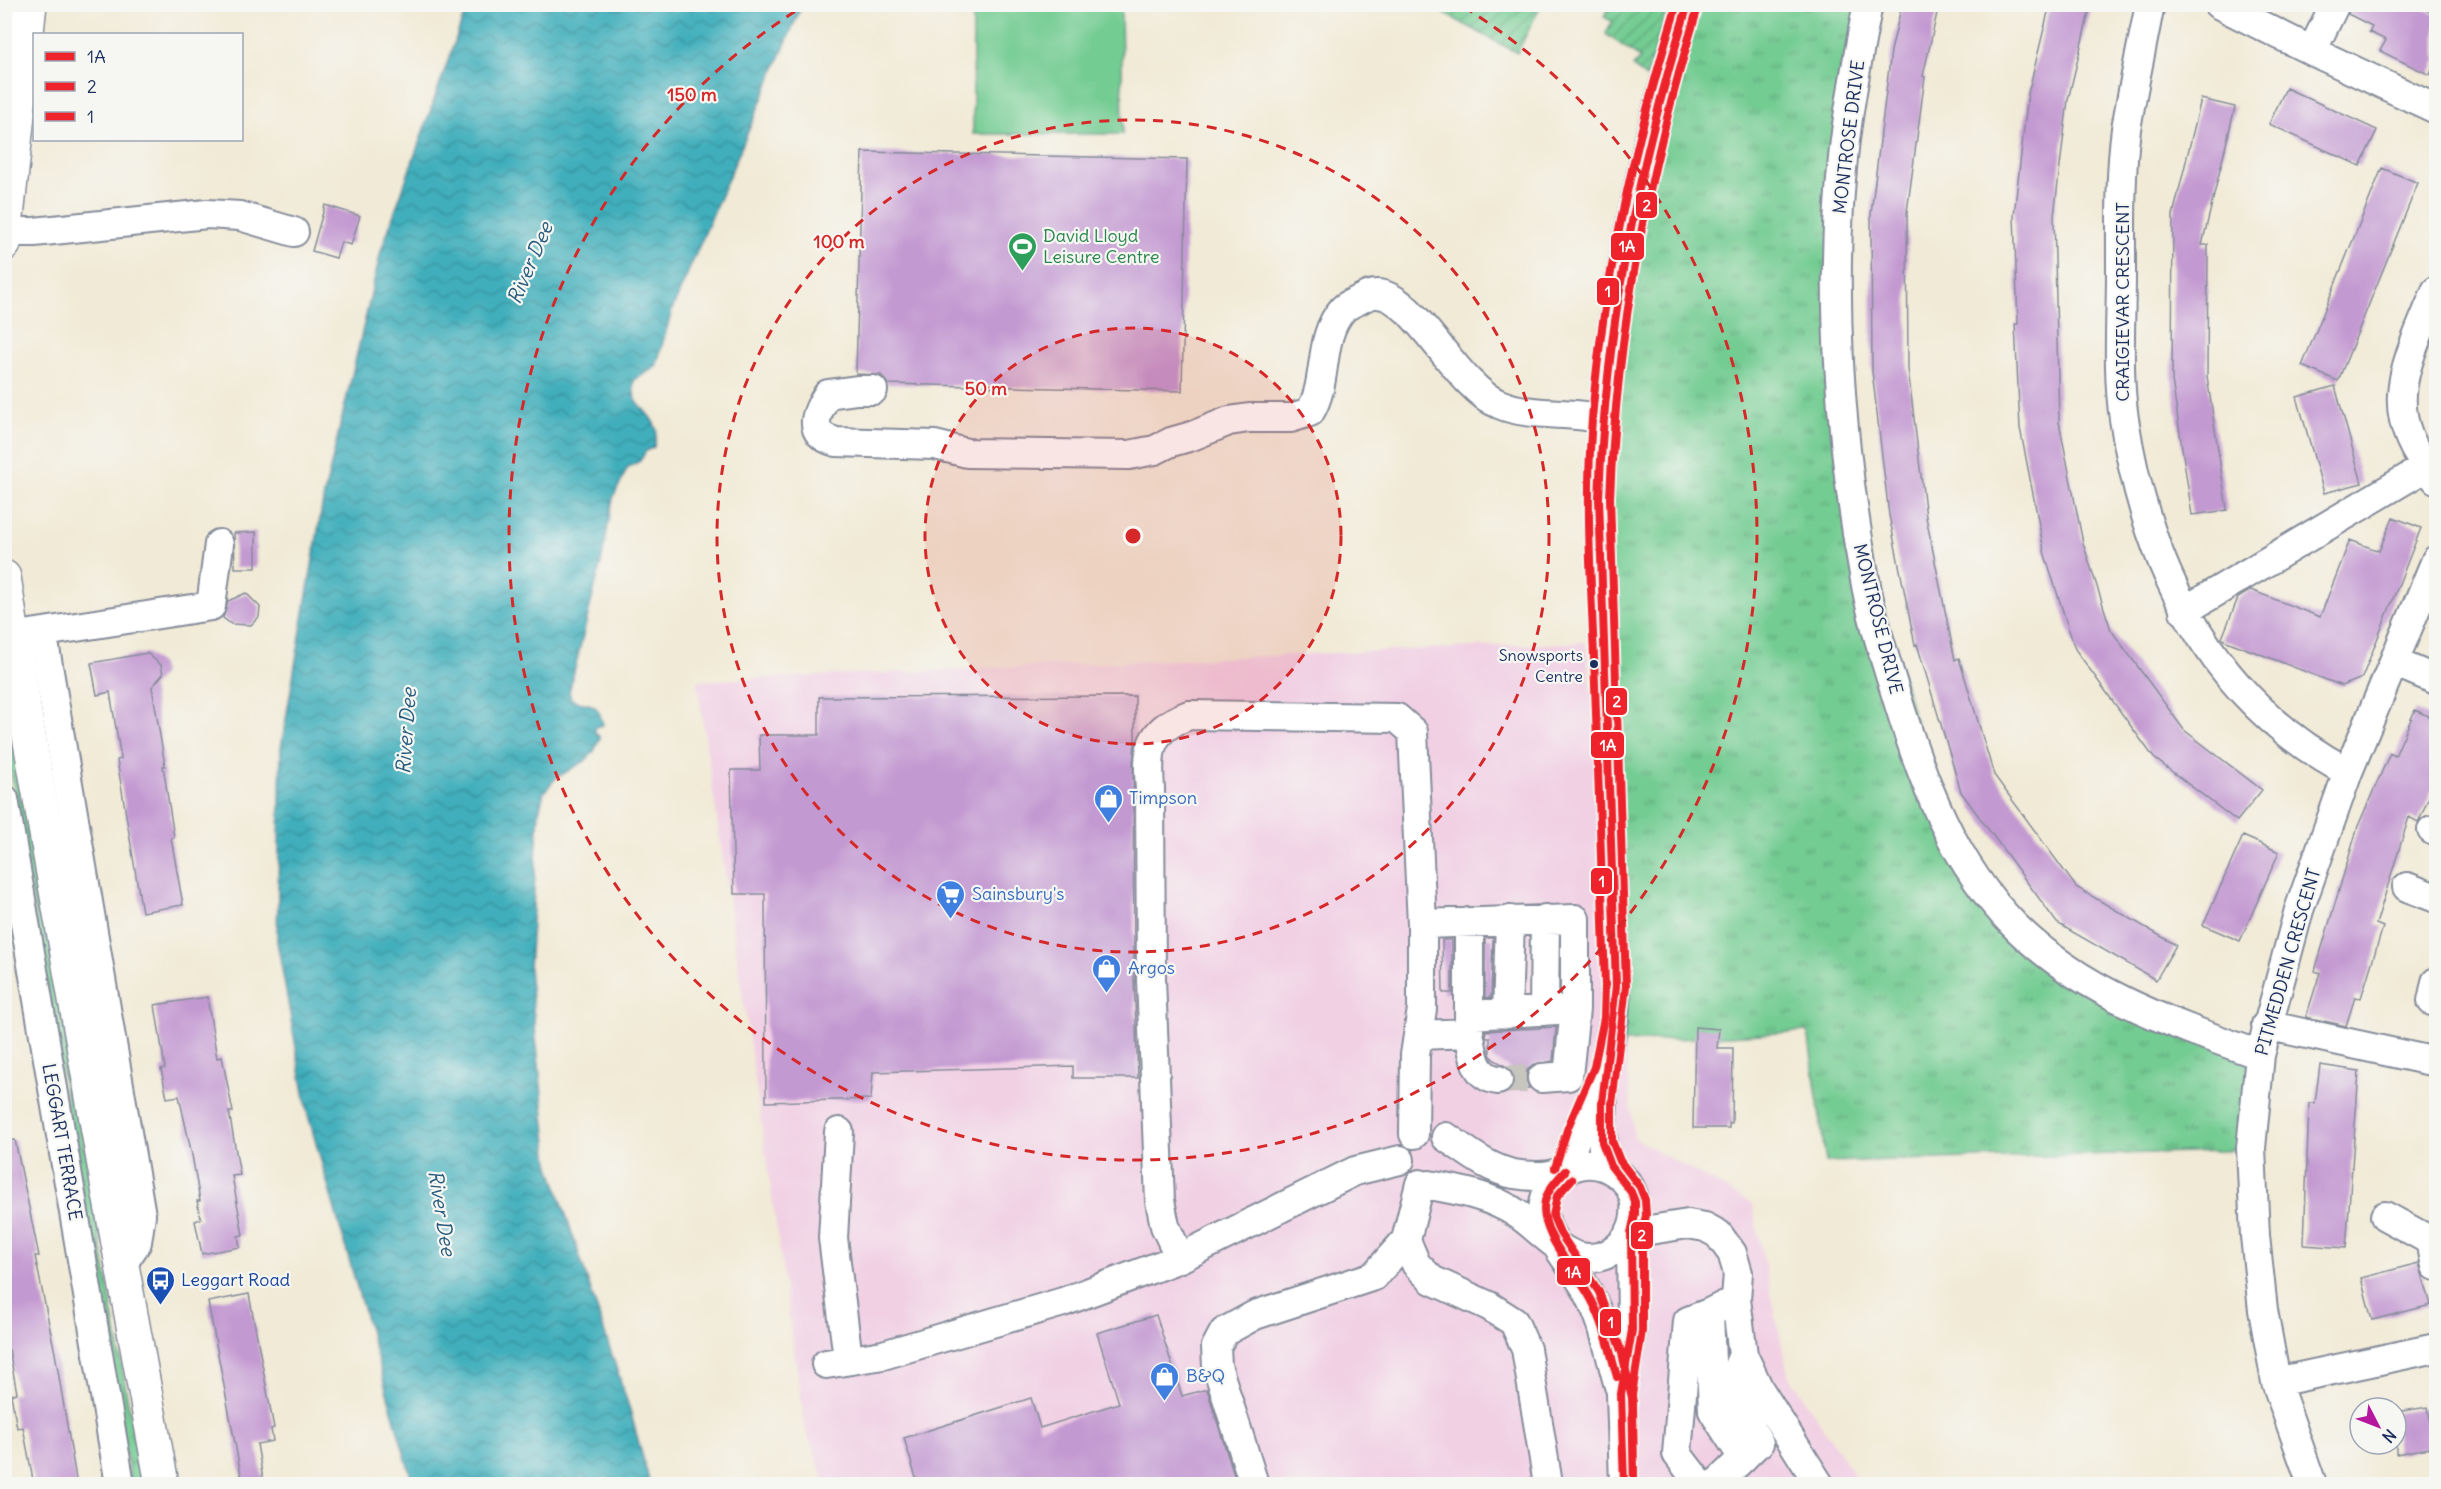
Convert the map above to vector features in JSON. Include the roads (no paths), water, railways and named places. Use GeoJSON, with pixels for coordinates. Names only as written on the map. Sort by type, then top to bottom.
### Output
{"type":"FeatureCollection","features":[{"type":"Feature","properties":{"kind":"main road"},"geometry":{"type":"LineString","coordinates":[[5,238],[14,46],[30,4]]}},
{"type":"Feature","properties":{"kind":"main road","name":"LEGGART TERRACE"},"geometry":{"type":"LineString","coordinates":[[5,587],[13,637],[15,714],[162,1485]]}},
{"type":"Feature","properties":{"kind":"street"},"geometry":{"type":"LineString","coordinates":[[1614,1171],[1606,1158],[1602,1142],[1604,1070],[1614,1019],[1616,986],[1599,498],[1602,419],[1610,332],[1621,267],[1666,80],[1688,4]]}},
{"type":"Feature","properties":{"kind":"street","name":"MONTROSE DRIVE"},"geometry":{"type":"LineString","coordinates":[[1868,4],[1851,94],[1843,160],[1838,229],[1838,351],[1851,492],[1864,577],[1912,748],[1944,825],[1988,897],[2016,927],[2053,959],[2096,986],[2163,1020],[2260,1055]]}},
{"type":"Feature","properties":{"kind":"street","name":"CRAIGIEVAR CRESCENT"},"geometry":{"type":"LineString","coordinates":[[2150,4],[2126,131],[2121,226],[2120,344],[2124,417],[2135,473],[2156,548],[2184,611],[2210,651],[2264,711],[2304,746],[2348,772]]}},
{"type":"Feature","properties":{"kind":"street"},"geometry":{"type":"LineString","coordinates":[[2218,4],[2436,109]]}},
{"type":"Feature","properties":{"kind":"street"},"geometry":{"type":"LineString","coordinates":[[2312,51],[2335,4]]}},
{"type":"Feature","properties":{"kind":"street"},"geometry":{"type":"LineString","coordinates":[[5,238],[34,232],[207,214],[240,216],[294,232]]}},
{"type":"Feature","properties":{"kind":"street"},"geometry":{"type":"LineString","coordinates":[[2184,611],[2431,473],[2410,442],[2401,416],[2401,389],[2417,338],[2436,291]]}},
{"type":"Feature","properties":{"kind":"street"},"geometry":{"type":"LineString","coordinates":[[873,390],[828,394],[815,415],[817,430],[826,440],[836,442],[935,445],[967,453],[1128,455],[1155,450],[1229,421],[1249,418],[1292,418],[1310,412],[1318,393],[1328,339],[1337,317],[1345,307],[1366,296],[1376,294],[1399,303],[1413,315],[1464,377],[1498,404],[1523,412],[1565,413],[1602,419]]}},
{"type":"Feature","properties":{"kind":"street"},"geometry":{"type":"LineString","coordinates":[[13,637],[211,606],[219,544]]}},
{"type":"Feature","properties":{"kind":"street","name":"PITMEDDEN CRESCENT"},"geometry":{"type":"LineString","coordinates":[[2312,1485],[2276,1382],[2263,1310],[2255,1236],[2251,1148],[2260,1055],[2266,1025],[2299,910],[2348,772],[2436,560]]}},
{"type":"Feature","properties":{"kind":"street"},"geometry":{"type":"LineString","coordinates":[[13,637],[45,648],[141,1215],[137,1242],[122,1266]]}},
{"type":"Feature","properties":{"kind":"street"},"geometry":{"type":"LineString","coordinates":[[2394,662],[2436,680]]}},
{"type":"Feature","properties":{"kind":"street"},"geometry":{"type":"LineString","coordinates":[[1180,1258],[1166,1226],[1160,1201],[1151,979],[1148,762],[1154,739],[1169,722],[1189,715],[1397,718],[1413,732],[1422,924],[1422,1009],[1415,1055],[1414,1134]]}},
{"type":"Feature","properties":{"kind":"street","name":"LEGGART TERRACE"},"geometry":{"type":"LineString","coordinates":[[4,799],[120,1485]]}},
{"type":"Feature","properties":{"kind":"street"},"geometry":{"type":"LineString","coordinates":[[2407,887],[2436,898]]}},
{"type":"Feature","properties":{"kind":"street"},"geometry":{"type":"LineString","coordinates":[[1544,1011],[1545,919]]}},
{"type":"Feature","properties":{"kind":"street"},"geometry":{"type":"LineString","coordinates":[[1422,924],[1575,919],[1575,1009],[1568,1076],[1542,1078]]}},
{"type":"Feature","properties":{"kind":"street"},"geometry":{"type":"LineString","coordinates":[[1507,1014],[1510,920]]}},
{"type":"Feature","properties":{"kind":"street"},"geometry":{"type":"LineString","coordinates":[[1468,922],[1469,1024],[1476,1067],[1488,1079],[1498,1080]]}},
{"type":"Feature","properties":{"kind":"street"},"geometry":{"type":"LineString","coordinates":[[1419,1035],[1507,1014],[1575,1009]]}},
{"type":"Feature","properties":{"kind":"street"},"geometry":{"type":"LineString","coordinates":[[2266,1025],[2436,1062]]}},
{"type":"Feature","properties":{"kind":"street"},"geometry":{"type":"LineString","coordinates":[[1604,1070],[1578,1131],[1565,1171],[1547,1191],[1543,1204],[1545,1224],[1554,1242],[1589,1293],[1599,1315],[1621,1394]]}},
{"type":"Feature","properties":{"kind":"street"},"geometry":{"type":"LineString","coordinates":[[1624,1485],[1621,1394],[1632,1329],[1631,1233],[1636,1206],[1625,1180],[1605,1167],[1584,1164],[1565,1171],[1532,1176],[1503,1172],[1431,1130],[1414,1134],[1403,1145],[1400,1160],[1406,1175],[1424,1184],[1457,1190],[1501,1205],[1529,1222],[1566,1251],[1580,1257],[1595,1257],[1616,1249],[1631,1233],[1688,1224],[1706,1227],[1718,1234],[1732,1253],[1738,1273],[1736,1299],[1743,1355],[1773,1413],[1819,1485]]}},
{"type":"Feature","properties":{"kind":"street"},"geometry":{"type":"LineString","coordinates":[[839,1132],[833,1238],[837,1361],[883,1355],[1053,1305],[1180,1258],[1355,1171],[1379,1167],[1400,1160]]}},
{"type":"Feature","properties":{"kind":"street"},"geometry":{"type":"LineString","coordinates":[[1424,1184],[1439,1182],[1448,1175],[1453,1166],[1455,1156],[1446,1137]]}},
{"type":"Feature","properties":{"kind":"street"},"geometry":{"type":"LineString","coordinates":[[1254,1485],[1217,1366],[1215,1347],[1224,1332],[1255,1315],[1374,1276],[1406,1240],[1424,1184]]}},
{"type":"Feature","properties":{"kind":"street"},"geometry":{"type":"LineString","coordinates":[[2385,1216],[2431,1241],[2436,1266]]}},
{"type":"Feature","properties":{"kind":"street"},"geometry":{"type":"LineString","coordinates":[[1406,1240],[1416,1264],[1432,1280],[1489,1306],[1514,1322],[1526,1349],[1548,1485]]}},
{"type":"Feature","properties":{"kind":"street"},"geometry":{"type":"LineString","coordinates":[[1700,1485],[1677,1454],[1688,1321],[1736,1299]]}},
{"type":"Feature","properties":{"kind":"street"},"geometry":{"type":"LineString","coordinates":[[1709,1313],[1713,1411],[1751,1450]]}},
{"type":"Feature","properties":{"kind":"street"},"geometry":{"type":"LineString","coordinates":[[2276,1382],[2436,1348]]}},
{"type":"Feature","properties":{"kind":"street"},"geometry":{"type":"LineString","coordinates":[[1743,1355],[1733,1374],[1735,1400],[1751,1450]]}},
{"type":"Feature","properties":{"kind":"street"},"geometry":{"type":"LineString","coordinates":[[1716,1485],[1751,1450],[1773,1413]]}},
{"type":"Feature","properties":{"kind":"water","name":"River Dee"},"geometry":{"type":"Polygon","coordinates":[[[468,4],[802,5],[672,310],[656,367],[634,380],[633,389],[637,402],[653,421],[657,430],[656,440],[654,447],[646,451],[640,461],[628,467],[613,498],[602,558],[569,692],[571,699],[576,702],[594,706],[601,716],[603,725],[595,727],[595,732],[600,738],[594,751],[585,761],[556,778],[544,792],[539,811],[529,969],[549,1163],[630,1410],[650,1484],[413,1484],[308,1115],[277,941],[281,748],[324,495],[381,251],[468,4]]]}},
{"type":"Feature","properties":{"kind":"tunnel"},"geometry":{"type":"LineString","coordinates":[[1498,1080],[1542,1078]]}},
{"type":"Feature","properties":{"kind":"place","name":"David Lloyd Leisure Centre"},"geometry":{"type":"Point","coordinates":[1022,272]}},
{"type":"Feature","properties":{"kind":"place","name":"Snowsports Centre"},"geometry":{"type":"Point","coordinates":[1594,664]}},
{"type":"Feature","properties":{"kind":"place","name":"Timpson"},"geometry":{"type":"Point","coordinates":[1108,824]}},
{"type":"Feature","properties":{"kind":"place","name":"Sainsbury's"},"geometry":{"type":"Point","coordinates":[951,920]}},
{"type":"Feature","properties":{"kind":"place","name":"Argos"},"geometry":{"type":"Point","coordinates":[1107,994]}},
{"type":"Feature","properties":{"kind":"place","name":"Leggart Road"},"geometry":{"type":"Point","coordinates":[160,1306]}},
{"type":"Feature","properties":{"kind":"place","name":"B&Q"},"geometry":{"type":"Point","coordinates":[1165,1402]}}]}
